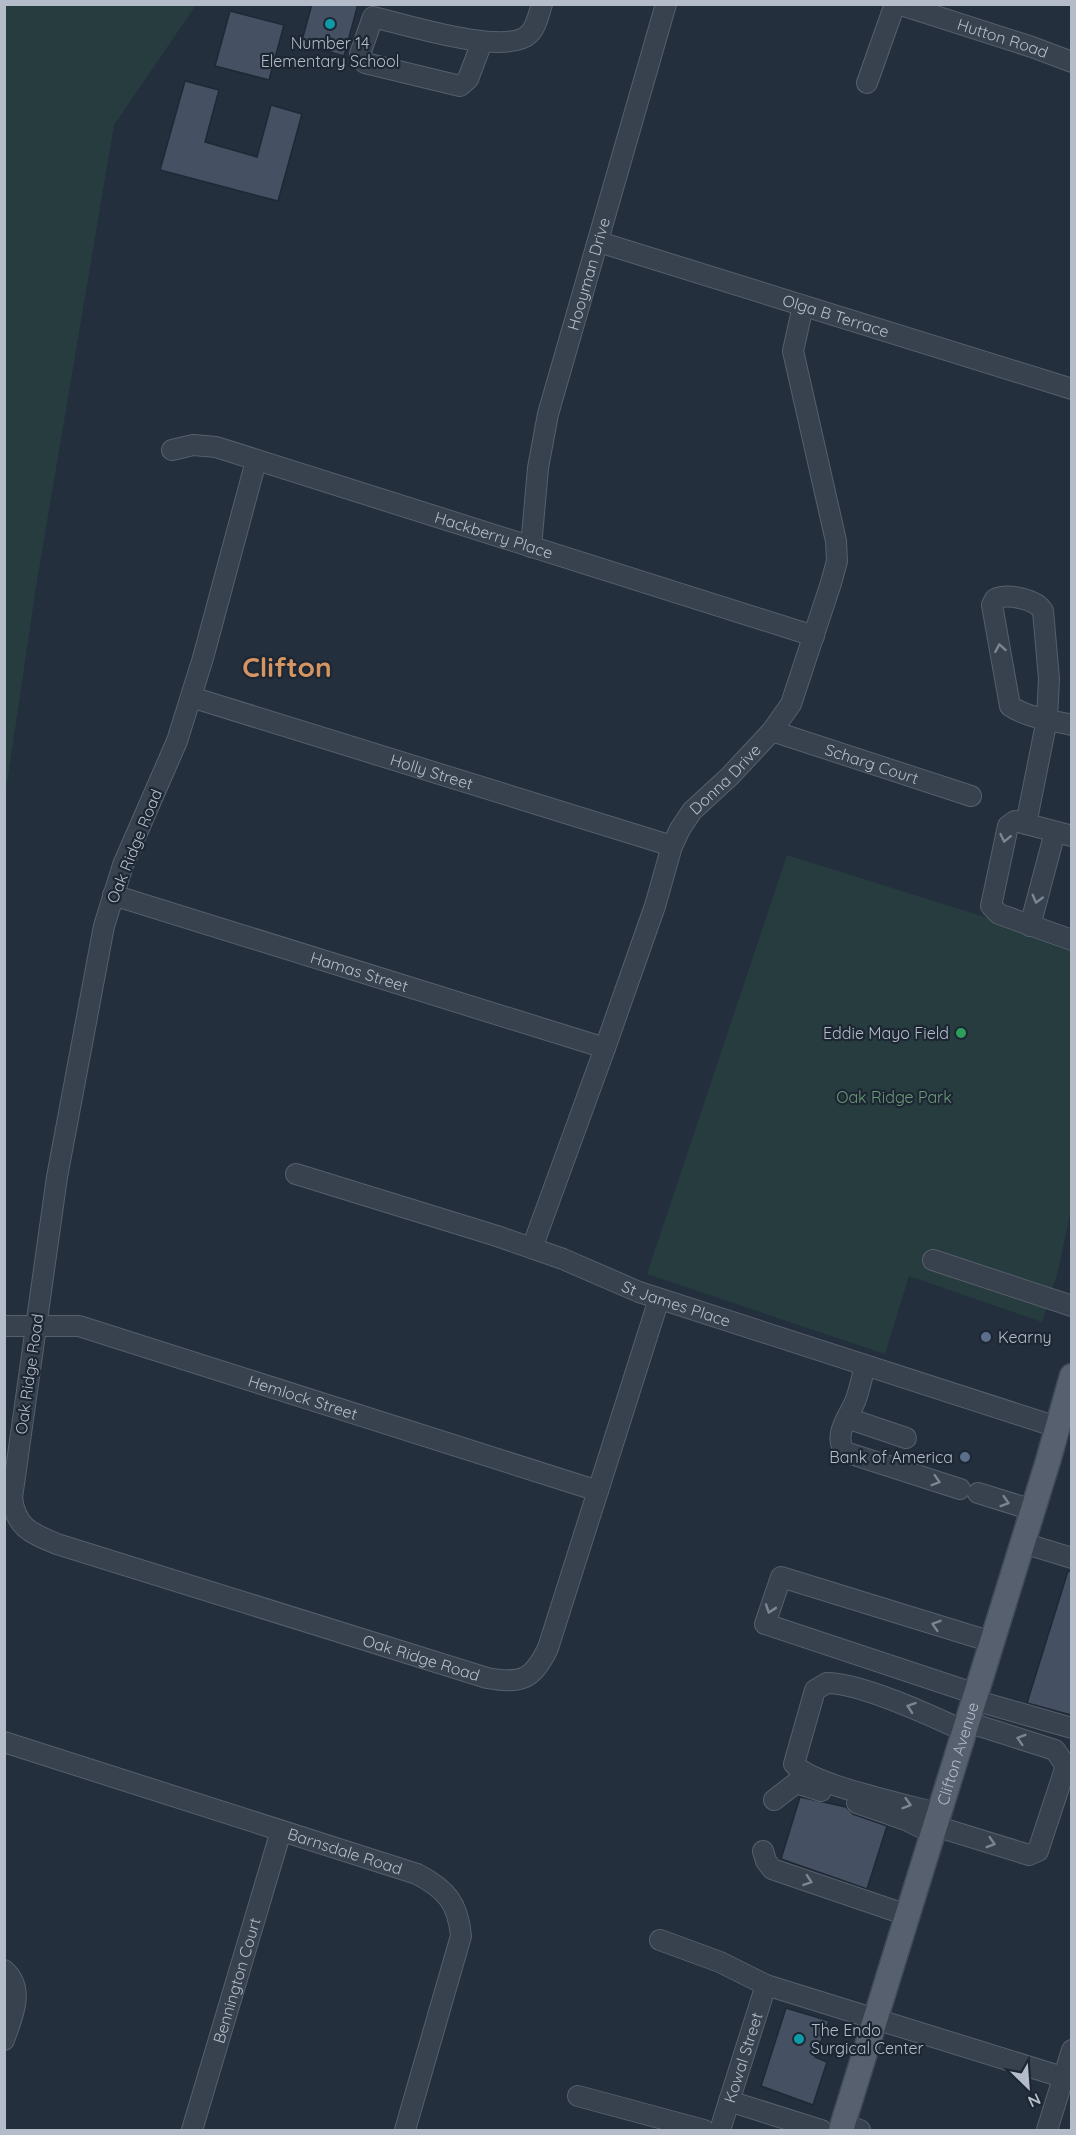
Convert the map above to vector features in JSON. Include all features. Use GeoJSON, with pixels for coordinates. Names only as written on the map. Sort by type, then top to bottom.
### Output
{"type":"FeatureCollection","features":[{"type":"Feature","properties":{"kind":"main road","name":"Clifton Avenue"},"geometry":{"type":"LineString","coordinates":[[841,2129],[1023,1543],[1071,1376]]}},
{"type":"Feature","properties":{"kind":"street"},"geometry":{"type":"LineString","coordinates":[[482,42],[468,79],[460,86],[365,63],[360,54],[373,17],[482,42],[519,40],[530,33],[542,4]]}},
{"type":"Feature","properties":{"kind":"street","name":"Hooyman Drive"},"geometry":{"type":"LineString","coordinates":[[531,547],[538,468],[548,414],[666,4]]}},
{"type":"Feature","properties":{"kind":"street"},"geometry":{"type":"LineString","coordinates":[[867,83],[896,4]]}},
{"type":"Feature","properties":{"kind":"street","name":"Hutton Road"},"geometry":{"type":"LineString","coordinates":[[896,4],[1032,47],[1071,62]]}},
{"type":"Feature","properties":{"kind":"street","name":"Olga B Terrace"},"geometry":{"type":"LineString","coordinates":[[599,242],[1071,390]]}},
{"type":"Feature","properties":{"kind":"street","name":"Donna Drive"},"geometry":{"type":"LineString","coordinates":[[532,1248],[655,906],[672,846],[692,811],[730,776],[772,731],[791,704],[837,561],[836,542],[793,351],[803,306]]}},
{"type":"Feature","properties":{"kind":"street","name":"Hackberry Place"},"geometry":{"type":"LineString","coordinates":[[172,450],[193,445],[216,447],[814,636]]}},
{"type":"Feature","properties":{"kind":"street","name":"Oak Ridge Road"},"geometry":{"type":"LineString","coordinates":[[256,461],[177,741],[112,894],[104,926],[57,1177],[12,1498],[14,1512],[21,1525],[35,1535],[57,1544],[487,1678],[504,1681],[524,1680],[538,1668],[548,1648],[659,1299]]}},
{"type":"Feature","properties":{"kind":"street"},"geometry":{"type":"LineString","coordinates":[[1026,824],[1047,719],[1049,679],[1043,611],[1040,606],[1009,596],[995,599],[992,605],[1010,706],[1020,713],[1047,719],[1071,725]]}},
{"type":"Feature","properties":{"kind":"street","name":"Holly Street"},"geometry":{"type":"LineString","coordinates":[[191,697],[672,846]]}},
{"type":"Feature","properties":{"kind":"street","name":"Scharg Court"},"geometry":{"type":"LineString","coordinates":[[772,731],[971,796]]}},
{"type":"Feature","properties":{"kind":"street"},"geometry":{"type":"LineString","coordinates":[[1030,926],[1063,834],[1015,821],[1008,826],[991,906],[999,914],[1030,926],[1071,940]]}},
{"type":"Feature","properties":{"kind":"street","name":"Hamas Street"},"geometry":{"type":"LineString","coordinates":[[112,894],[605,1048]]}},
{"type":"Feature","properties":{"kind":"street","name":"St James Place"},"geometry":{"type":"LineString","coordinates":[[296,1174],[532,1248],[659,1299],[1057,1427]]}},
{"type":"Feature","properties":{"kind":"street"},"geometry":{"type":"LineString","coordinates":[[933,1260],[1071,1306]]}},
{"type":"Feature","properties":{"kind":"street","name":"Hemlock Street"},"geometry":{"type":"LineString","coordinates":[[4,1326],[80,1326],[598,1491]]}},
{"type":"Feature","properties":{"kind":"street"},"geometry":{"type":"LineString","coordinates":[[865,1366],[856,1400],[840,1440],[845,1452],[1033,1510]]}},
{"type":"Feature","properties":{"kind":"street"},"geometry":{"type":"LineString","coordinates":[[845,1423],[906,1438]]}},
{"type":"Feature","properties":{"kind":"street"},"geometry":{"type":"LineString","coordinates":[[1023,1543],[1071,1558]]}},
{"type":"Feature","properties":{"kind":"street"},"geometry":{"type":"LineString","coordinates":[[992,1642],[781,1577],[765,1624],[970,1712],[1055,1750],[1066,1766],[1038,1851],[1029,1855],[935,1824],[811,1777],[794,1764],[815,1690],[827,1683],[843,1685],[912,1708],[970,1712],[1071,1728]]}},
{"type":"Feature","properties":{"kind":"street","name":"Barnsdale Road"},"geometry":{"type":"LineString","coordinates":[[4,1742],[417,1874],[433,1882],[449,1897],[459,1915],[461,1936],[405,2130]]}},
{"type":"Feature","properties":{"kind":"street"},"geometry":{"type":"LineString","coordinates":[[774,1800],[796,1783],[906,1820],[935,1824]]}},
{"type":"Feature","properties":{"kind":"street","name":"Bennington Court"},"geometry":{"type":"LineString","coordinates":[[192,2130],[281,1831]]}},
{"type":"Feature","properties":{"kind":"street"},"geometry":{"type":"LineString","coordinates":[[763,1851],[772,1869],[907,1915]]}},
{"type":"Feature","properties":{"kind":"street"},"geometry":{"type":"LineString","coordinates":[[660,1940],[720,1962],[766,1985],[1067,2079]]}},
{"type":"Feature","properties":{"kind":"street"},"geometry":{"type":"LineString","coordinates":[[4,1970],[15,1986],[16,2004],[4,2040]]}},
{"type":"Feature","properties":{"kind":"street","name":"Kowal Street"},"geometry":{"type":"LineString","coordinates":[[720,2130],[766,1985]]}},
{"type":"Feature","properties":{"kind":"street"},"geometry":{"type":"LineString","coordinates":[[1047,2130],[1067,2079],[1071,2050]]}},
{"type":"Feature","properties":{"kind":"street"},"geometry":{"type":"LineString","coordinates":[[578,2096],[704,2130]]}},
{"type":"Feature","properties":{"kind":"street"},"geometry":{"type":"LineString","coordinates":[[729,2101],[841,2129]]}},
{"type":"Feature","properties":{"kind":"green space"},"geometry":{"type":"Polygon","coordinates":[[[5,4],[196,5],[114,125],[36,587],[5,797],[5,4]]]}},
{"type":"Feature","properties":{"kind":"green space","name":"Oak Ridge Park"},"geometry":{"type":"Polygon","coordinates":[[[787,855],[1071,944],[1071,1210],[1058,1271],[1042,1322],[909,1276],[885,1354],[647,1274],[787,855]]]}},
{"type":"Feature","properties":{"kind":"building","name":"Number 14 Elementary School"},"geometry":{"type":"Polygon","coordinates":[[[312,4],[358,4],[344,56],[301,44],[312,4]]]}},
{"type":"Feature","properties":{"kind":"building"},"geometry":{"type":"Polygon","coordinates":[[[230,11],[284,25],[269,80],[215,66],[230,11]]]}},
{"type":"Feature","properties":{"kind":"building"},"geometry":{"type":"Polygon","coordinates":[[[185,81],[219,90],[205,142],[257,157],[271,105],[302,114],[278,201],[160,170],[185,81]]]}},
{"type":"Feature","properties":{"kind":"building"},"geometry":{"type":"Polygon","coordinates":[[[1068,1571],[1071,1572],[1071,1715],[1027,1703],[1068,1571]]]}},
{"type":"Feature","properties":{"kind":"building"},"geometry":{"type":"Polygon","coordinates":[[[800,1797],[846,1807],[853,1814],[887,1826],[867,1889],[781,1859],[800,1797]]]}},
{"type":"Feature","properties":{"kind":"building","name":"The Endo Surgical Center"},"geometry":{"type":"Polygon","coordinates":[[[786,2008],[829,2021],[815,2057],[827,2062],[813,2105],[761,2086],[786,2008]]]}},
{"type":"Feature","properties":{"kind":"place","name":"Number 14 Elementary School"},"geometry":{"type":"Point","coordinates":[330,24]}},
{"type":"Feature","properties":{"kind":"place","name":"Eddie Mayo Field"},"geometry":{"type":"Point","coordinates":[961,1033]}},
{"type":"Feature","properties":{"kind":"place","name":"Kearny"},"geometry":{"type":"Point","coordinates":[986,1337]}},
{"type":"Feature","properties":{"kind":"place","name":"Bank of America"},"geometry":{"type":"Point","coordinates":[965,1457]}},
{"type":"Feature","properties":{"kind":"place","name":"The Endo Surgical Center"},"geometry":{"type":"Point","coordinates":[799,2039]}},
{"type":"Feature","properties":{"kind":"district","name":"Clifton"},"geometry":{"type":"Point","coordinates":[287,666]}}]}
